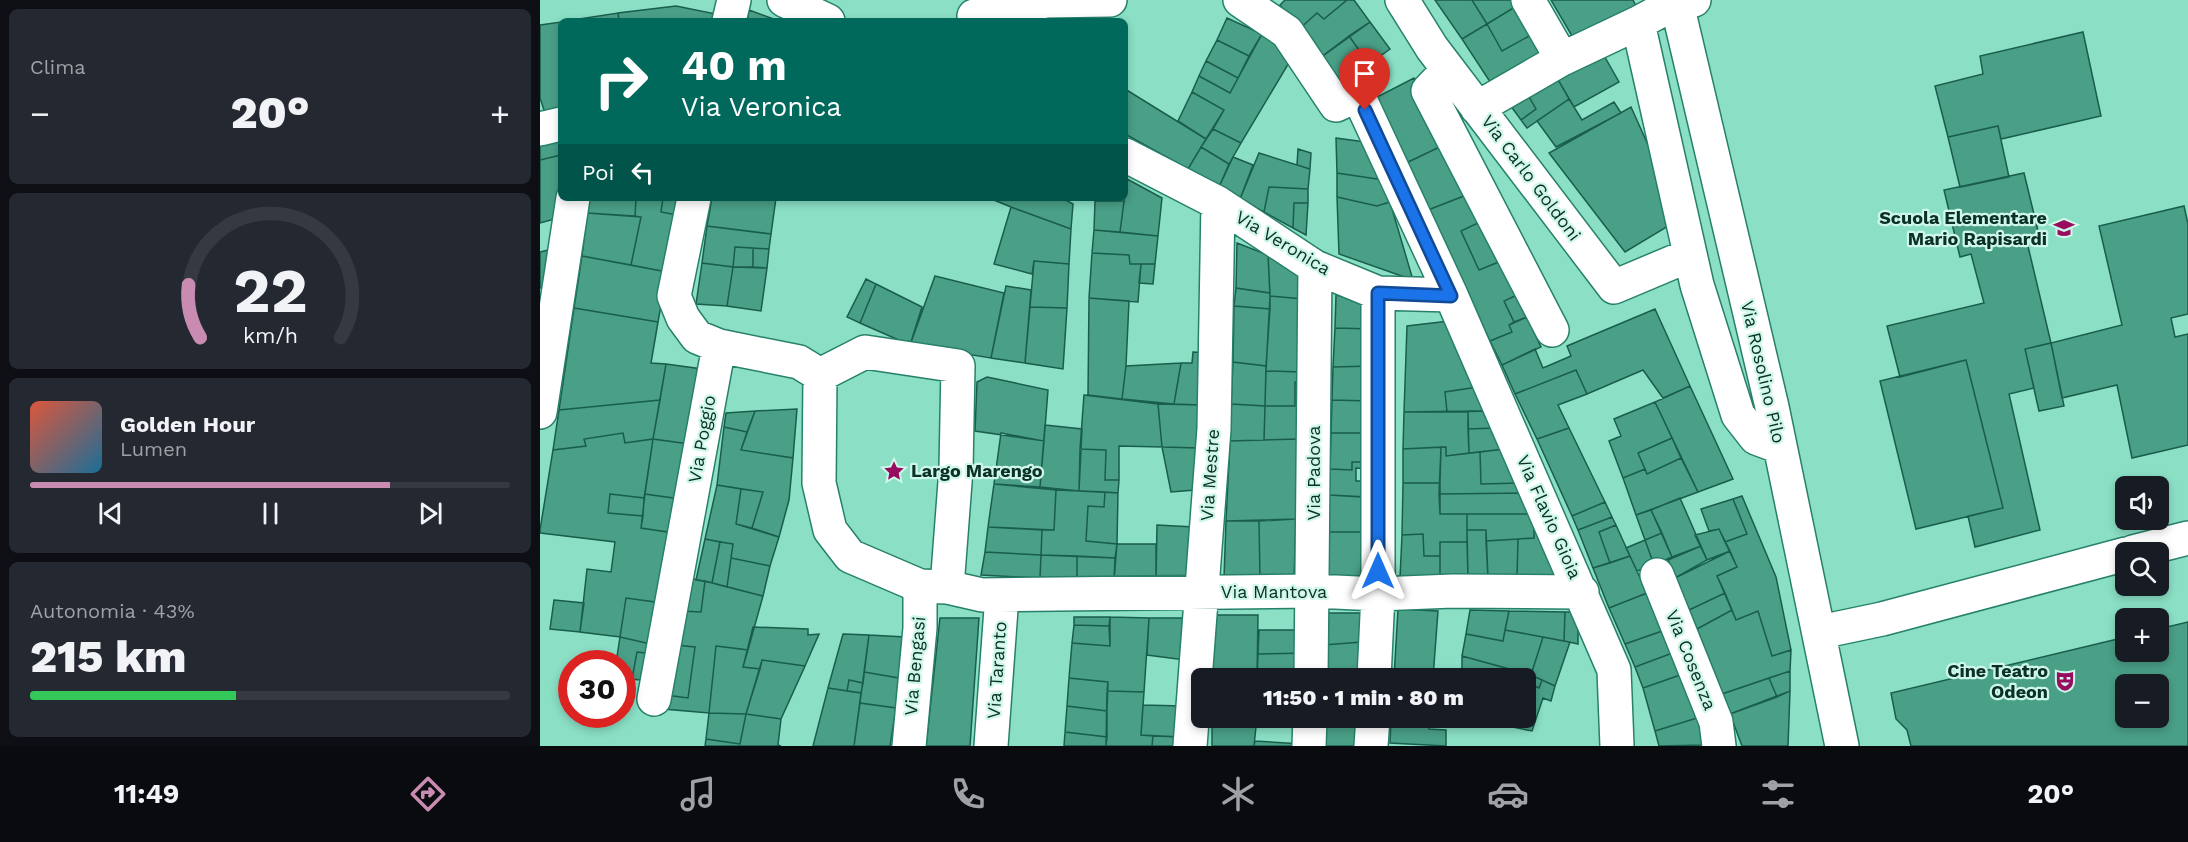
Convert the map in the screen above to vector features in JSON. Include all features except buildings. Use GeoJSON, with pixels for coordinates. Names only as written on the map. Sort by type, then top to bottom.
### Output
{"type":"FeatureCollection","features":[{"type":"Feature","properties":{"kind":"street"},"geometry":{"type":"LineString","coordinates":[[730,18],[734,0]]}},
{"type":"Feature","properties":{"kind":"street"},"geometry":{"type":"LineString","coordinates":[[784,0],[822,18]]}},
{"type":"Feature","properties":{"kind":"street"},"geometry":{"type":"LineString","coordinates":[[973,12],[1046,1],[1110,0]]}},
{"type":"Feature","properties":{"kind":"street"},"geometry":{"type":"LineString","coordinates":[[1240,0],[1287,32],[1336,105],[1358,95],[1451,296]]}},
{"type":"Feature","properties":{"kind":"street","name":"Via Carlo Goldoni"},"geometry":{"type":"LineString","coordinates":[[1402,0],[1448,70],[1614,287],[1690,255]]}},
{"type":"Feature","properties":{"kind":"street"},"geometry":{"type":"LineString","coordinates":[[1528,0],[1562,59]]}},
{"type":"Feature","properties":{"kind":"street"},"geometry":{"type":"LineString","coordinates":[[1477,108],[1562,59],[1682,2]]}},
{"type":"Feature","properties":{"kind":"street","name":"Via Rosolino Pilo"},"geometry":{"type":"LineString","coordinates":[[1682,2],[1820,632],[1839,744]]}},
{"type":"Feature","properties":{"kind":"street"},"geometry":{"type":"LineString","coordinates":[[1638,23],[1690,255],[1738,415],[1756,438],[1780,447]]}},
{"type":"Feature","properties":{"kind":"street"},"geometry":{"type":"LineString","coordinates":[[1448,70],[1428,91],[1552,330]]}},
{"type":"Feature","properties":{"kind":"street"},"geometry":{"type":"LineString","coordinates":[[540,129],[558,124]]}},
{"type":"Feature","properties":{"kind":"street","name":"Via Veronica"},"geometry":{"type":"LineString","coordinates":[[1128,157],[1218,203],[1316,267],[1378,293],[1451,296]]}},
{"type":"Feature","properties":{"kind":"street"},"geometry":{"type":"LineString","coordinates":[[540,412],[554,235],[571,201]]}},
{"type":"Feature","properties":{"kind":"street"},"geometry":{"type":"LineString","coordinates":[[693,201],[674,296],[683,318],[697,337],[719,346],[799,362],[820,375],[865,352],[958,366],[956,469],[934,586]]}},
{"type":"Feature","properties":{"kind":"street","name":"Via Mestre"},"geometry":{"type":"LineString","coordinates":[[1190,746],[1214,429],[1218,203]]}},
{"type":"Feature","properties":{"kind":"street","name":"Via Padova"},"geometry":{"type":"LineString","coordinates":[[1311,668],[1316,267]]}},
{"type":"Feature","properties":{"kind":"street"},"geometry":{"type":"LineString","coordinates":[[1374,668],[1378,594],[1378,293]]}},
{"type":"Feature","properties":{"kind":"street","name":"Via Flavio Gioia"},"geometry":{"type":"LineString","coordinates":[[1451,296],[1582,592],[1614,670],[1617,746]]}},
{"type":"Feature","properties":{"kind":"street","name":"Via Poggio"},"geometry":{"type":"LineString","coordinates":[[654,699],[719,346]]}},
{"type":"Feature","properties":{"kind":"street","name":"Via Mantova"},"geometry":{"type":"LineString","coordinates":[[820,375],[819,483],[830,530],[850,556],[934,586],[982,595],[1314,591],[1378,594],[1453,591],[1582,592]]}},
{"type":"Feature","properties":{"kind":"street"},"geometry":{"type":"LineString","coordinates":[[2169,543],[2188,538]]}},
{"type":"Feature","properties":{"kind":"street"},"geometry":{"type":"LineString","coordinates":[[1820,632],[1882,619],[2115,557]]}},
{"type":"Feature","properties":{"kind":"street","name":"Via Cosenza"},"geometry":{"type":"LineString","coordinates":[[1657,575],[1716,722],[1719,746]]}},
{"type":"Feature","properties":{"kind":"street","name":"Via Bengasi"},"geometry":{"type":"LineString","coordinates":[[909,746],[920,628],[934,586]]}},
{"type":"Feature","properties":{"kind":"street","name":"Via Taranto"},"geometry":{"type":"LineString","coordinates":[[991,746],[1002,595]]}},
{"type":"Feature","properties":{"kind":"street"},"geometry":{"type":"LineString","coordinates":[[1309,746],[1310,728]]}},
{"type":"Feature","properties":{"kind":"street"},"geometry":{"type":"LineString","coordinates":[[1371,746],[1372,728]]}},
{"type":"Feature","properties":{"kind":"place","name":"Scuola Elementare Mario Rapisardi"},"geometry":{"type":"Point","coordinates":[2064,228]}},
{"type":"Feature","properties":{"kind":"place","name":"Largo Marengo"},"geometry":{"type":"Point","coordinates":[894,471]}},
{"type":"Feature","properties":{"kind":"place","name":"Cine Teatro Odeon"},"geometry":{"type":"Point","coordinates":[2065,681]}},
{"type":"Feature","properties":{"kind":"route"},"geometry":{"type":"LineString","coordinates":[[1365,110],[1451,296],[1378,293],[1378,571]]}}]}
